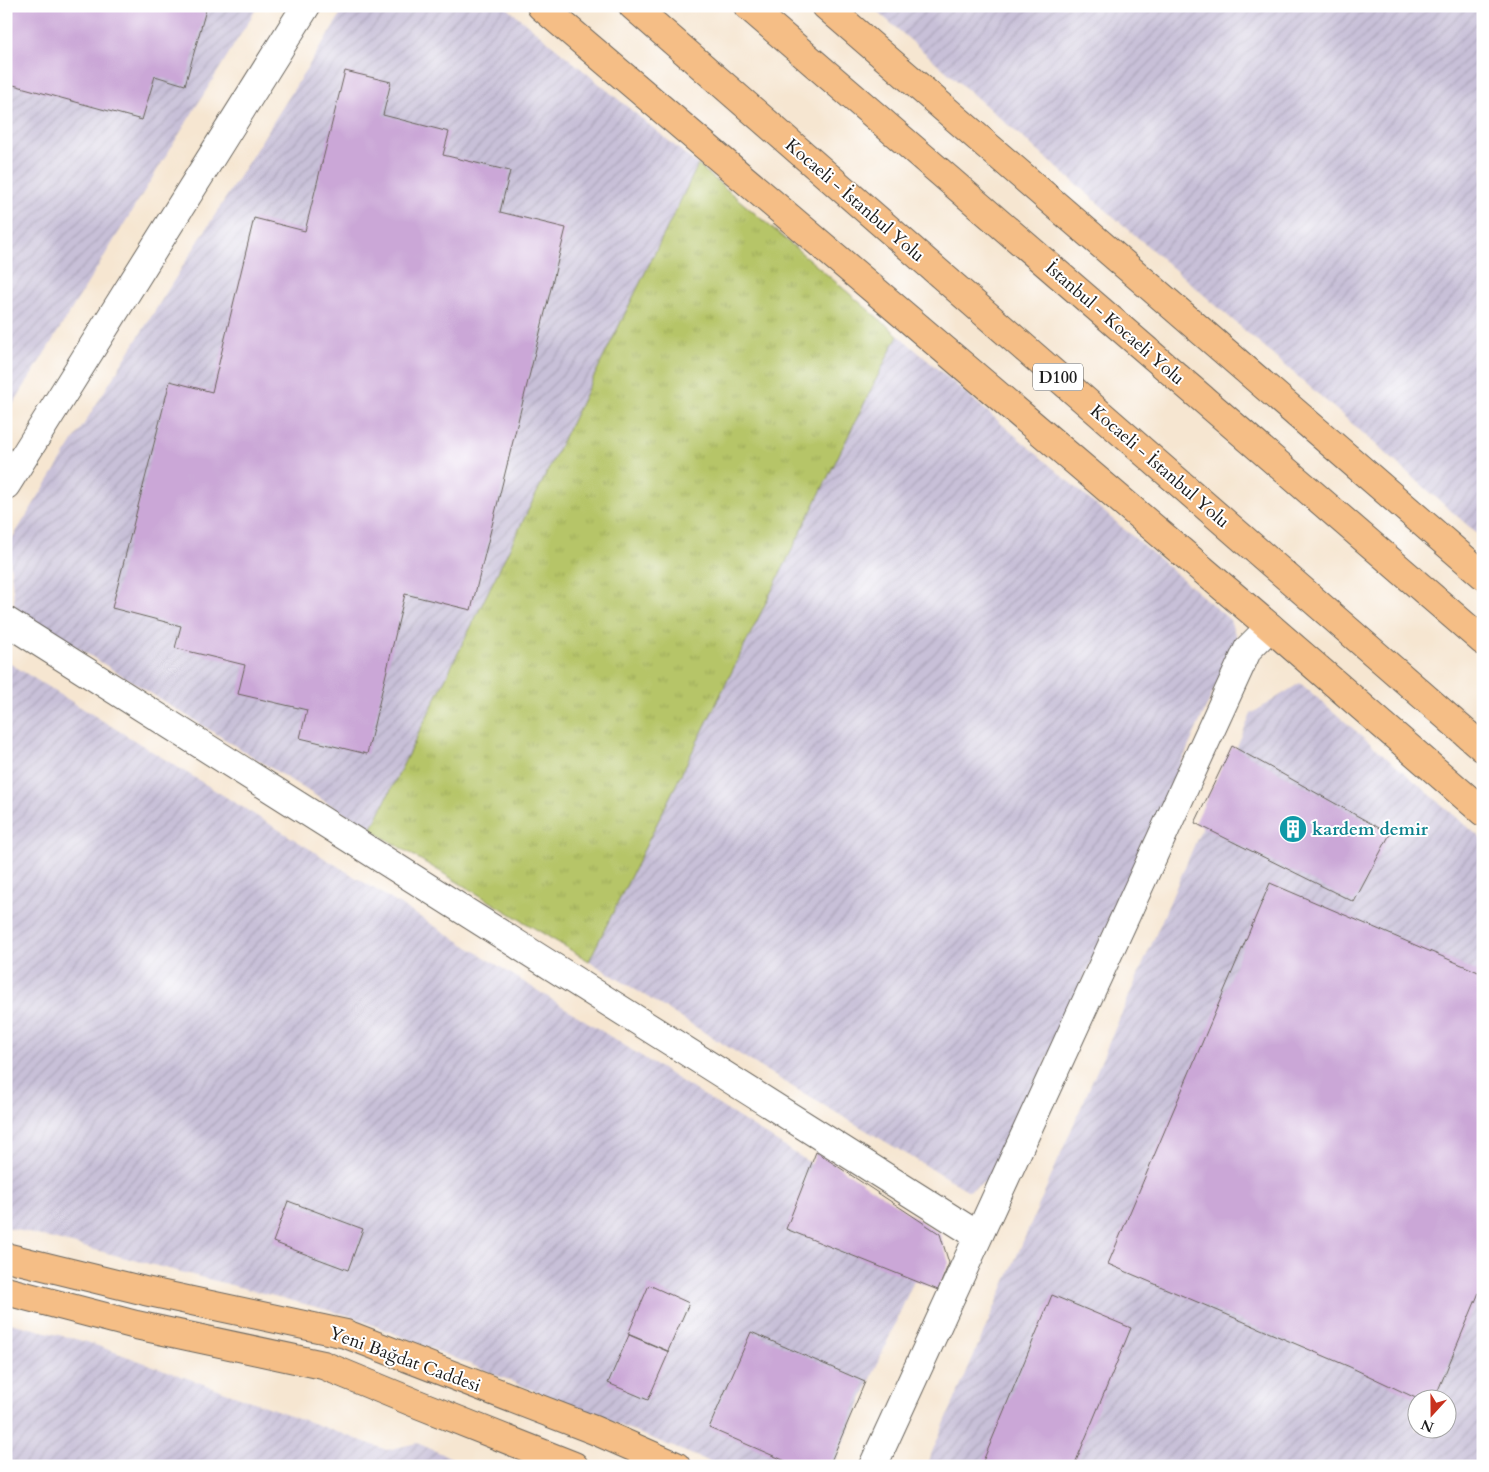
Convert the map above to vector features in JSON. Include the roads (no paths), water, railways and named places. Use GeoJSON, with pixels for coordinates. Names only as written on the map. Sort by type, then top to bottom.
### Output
{"type":"FeatureCollection","features":[{"type":"Feature","properties":{"kind":"main road"},"geometry":{"type":"LineString","coordinates":[[541,6],[1270,627],[1483,812]]}},
{"type":"Feature","properties":{"kind":"main road","name":"Kocaeli - İstanbul Yolu"},"geometry":{"type":"LineString","coordinates":[[633,6],[1483,748]]}},
{"type":"Feature","properties":{"kind":"main road","name":"İstanbul - Kocaeli Yolu"},"geometry":{"type":"LineString","coordinates":[[748,6],[1483,641]]}},
{"type":"Feature","properties":{"kind":"main road"},"geometry":{"type":"LineString","coordinates":[[826,6],[1483,574]]}},
{"type":"Feature","properties":{"kind":"main road","name":"Yeni Bağdat Caddesi"},"geometry":{"type":"LineString","coordinates":[[6,1256],[145,1291],[346,1334],[594,1430],[676,1466]]}},
{"type":"Feature","properties":{"kind":"main road","name":"Yeni Bağdat Caddesi"},"geometry":{"type":"LineString","coordinates":[[6,1291],[136,1325],[323,1365],[574,1466]]}},
{"type":"Feature","properties":{"kind":"street"},"geometry":{"type":"LineString","coordinates":[[6,485],[306,6]]}},
{"type":"Feature","properties":{"kind":"street"},"geometry":{"type":"LineString","coordinates":[[6,622],[977,1235]]}},
{"type":"Feature","properties":{"kind":"street"},"geometry":{"type":"LineString","coordinates":[[873,1466],[977,1235],[1248,650],[1270,627]]}},
{"type":"Feature","properties":{"kind":"place","name":"kardem demir"},"geometry":{"type":"Point","coordinates":[1293,829]}}]}
